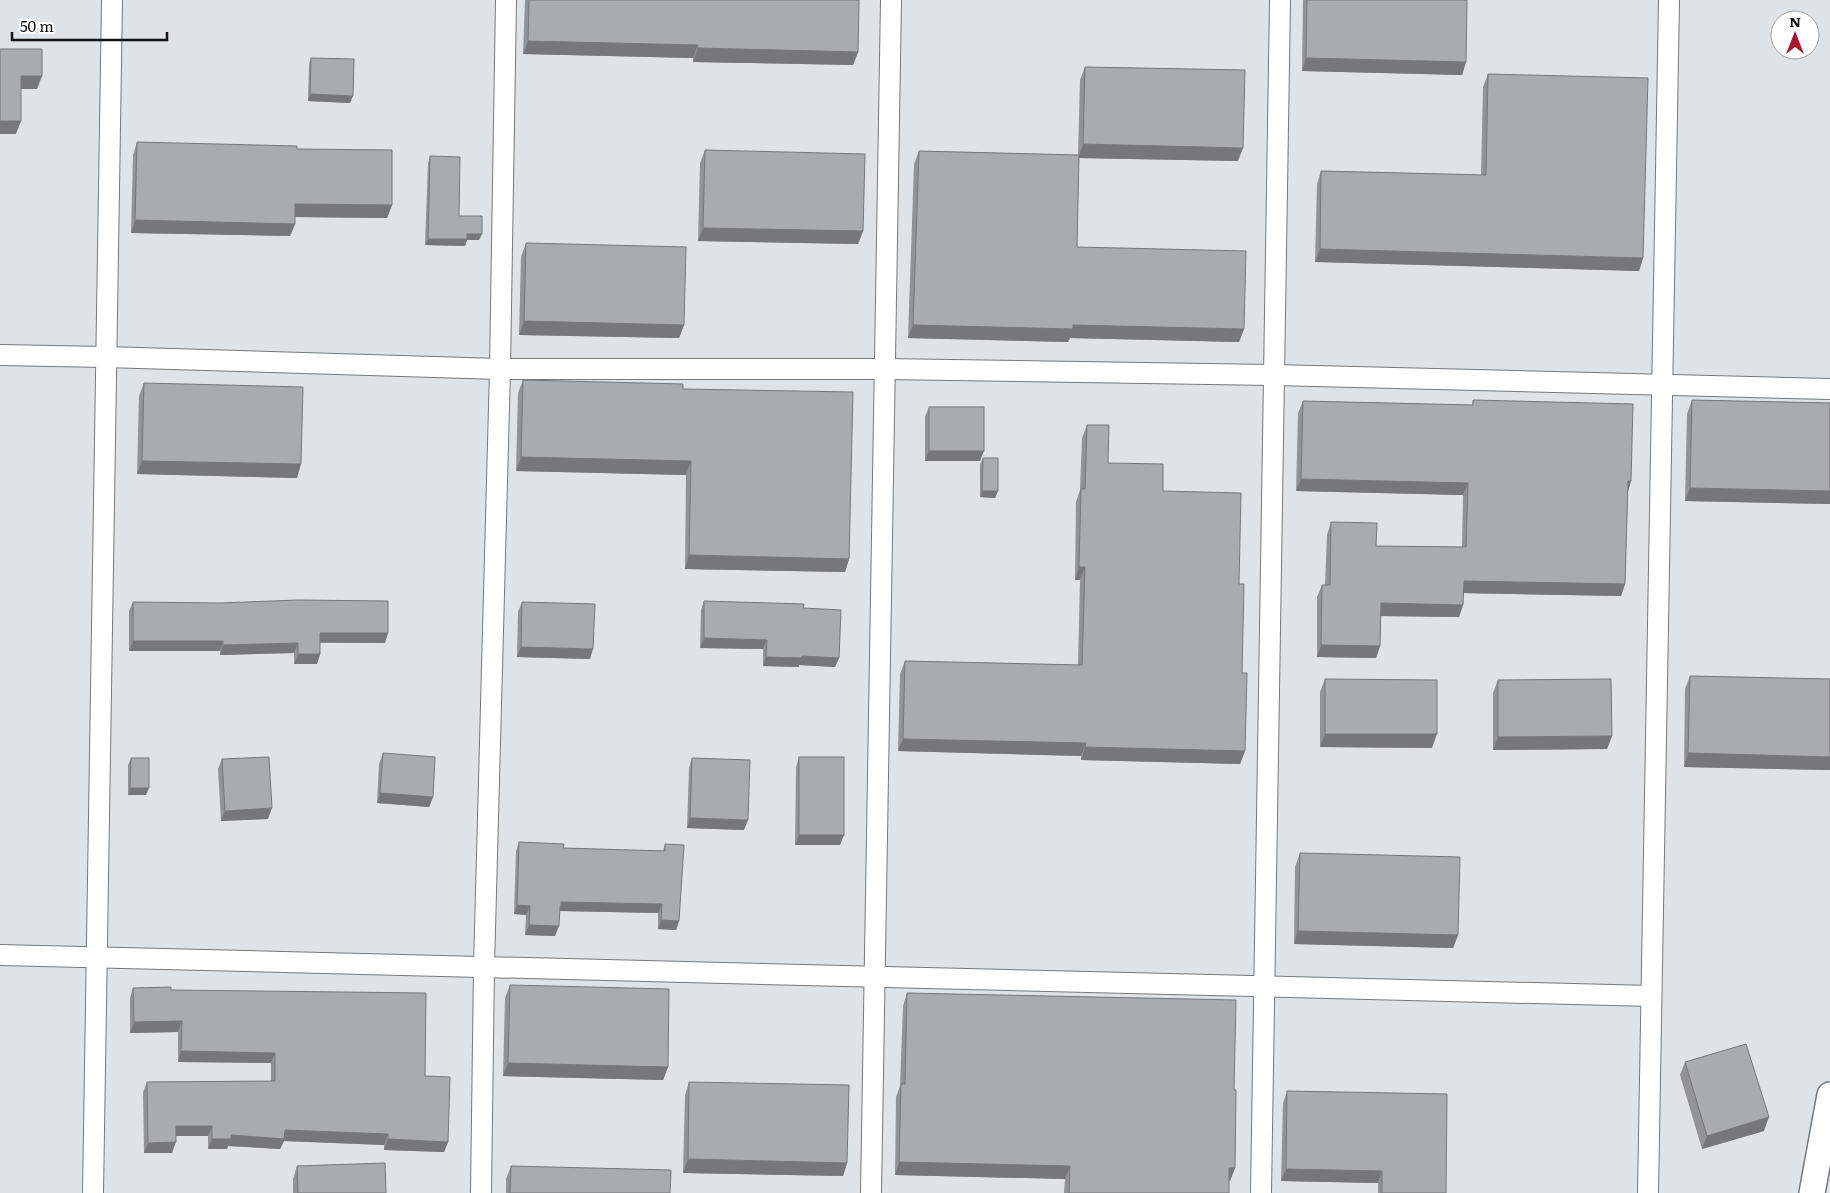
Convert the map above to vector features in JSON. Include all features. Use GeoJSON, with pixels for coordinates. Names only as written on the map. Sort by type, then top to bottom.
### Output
{"type":"FeatureCollection","features":[{"type":"Feature","properties":{"kind":"street"},"geometry":{"type":"LineString","coordinates":[[94,1193],[112,0]]}},
{"type":"Feature","properties":{"kind":"street"},"geometry":{"type":"LineString","coordinates":[[481,1193],[484,967],[500,369],[506,0]]}},
{"type":"Feature","properties":{"kind":"street"},"geometry":{"type":"LineString","coordinates":[[871,1193],[892,0]]}},
{"type":"Feature","properties":{"kind":"street"},"geometry":{"type":"LineString","coordinates":[[1261,1193],[1280,0]]}},
{"type":"Feature","properties":{"kind":"street"},"geometry":{"type":"LineString","coordinates":[[1648,1193],[1669,0]]}},
{"type":"Feature","properties":{"kind":"street"},"geometry":{"type":"LineString","coordinates":[[0,355],[106,356],[500,369],[885,369],[1274,375],[1830,389]]}},
{"type":"Feature","properties":{"kind":"street"},"geometry":{"type":"LineString","coordinates":[[0,955],[1651,996]]}},
{"type":"Feature","properties":{"kind":"street"},"geometry":{"type":"LineString","coordinates":[[1812,1193],[1830,1094]]}},
{"type":"Feature","properties":{"kind":"building"},"geometry":{"type":"Polygon","coordinates":[[[529,0],[859,0],[858,52],[698,48],[698,45],[528,41],[529,0]]]}},
{"type":"Feature","properties":{"kind":"building"},"geometry":{"type":"Polygon","coordinates":[[[1307,0],[1467,0],[1466,62],[1306,58],[1307,0]]]}},
{"type":"Feature","properties":{"kind":"building"},"geometry":{"type":"Polygon","coordinates":[[[0,49],[42,49],[42,76],[21,76],[21,121],[0,121],[0,49]]]}},
{"type":"Feature","properties":{"kind":"building"},"geometry":{"type":"Polygon","coordinates":[[[311,58],[354,59],[353,96],[310,94],[311,58]]]}},
{"type":"Feature","properties":{"kind":"building"},"geometry":{"type":"Polygon","coordinates":[[[1085,67],[1245,70],[1243,148],[1083,144],[1085,67]]]}},
{"type":"Feature","properties":{"kind":"building"},"geometry":{"type":"Polygon","coordinates":[[[1488,74],[1648,78],[1643,258],[1320,249],[1321,171],[1486,175],[1488,74]]]}},
{"type":"Feature","properties":{"kind":"building"},"geometry":{"type":"Polygon","coordinates":[[[137,142],[297,146],[297,149],[392,150],[392,205],[295,204],[295,224],[135,220],[137,142]]]}},
{"type":"Feature","properties":{"kind":"building"},"geometry":{"type":"Polygon","coordinates":[[[705,150],[865,154],[863,231],[703,228],[705,150]]]}},
{"type":"Feature","properties":{"kind":"building"},"geometry":{"type":"Polygon","coordinates":[[[919,151],[1079,155],[1077,247],[1246,251],[1244,329],[1073,325],[1073,329],[913,325],[919,151]]]}},
{"type":"Feature","properties":{"kind":"building"},"geometry":{"type":"Polygon","coordinates":[[[430,156],[460,157],[459,216],[482,216],[482,234],[467,234],[467,239],[428,239],[430,156]]]}},
{"type":"Feature","properties":{"kind":"building"},"geometry":{"type":"Polygon","coordinates":[[[526,243],[686,247],[684,325],[524,321],[526,243]]]}},
{"type":"Feature","properties":{"kind":"building"},"geometry":{"type":"Polygon","coordinates":[[[523,380],[683,384],[683,389],[853,392],[849,559],[689,555],[691,461],[521,457],[523,380]]]}},
{"type":"Feature","properties":{"kind":"building"},"geometry":{"type":"Polygon","coordinates":[[[144,383],[303,387],[301,464],[142,461],[144,383]]]}},
{"type":"Feature","properties":{"kind":"building"},"geometry":{"type":"Polygon","coordinates":[[[1473,400],[1633,404],[1631,481],[1628,481],[1625,584],[1464,581],[1463,605],[1381,603],[1380,646],[1321,645],[1322,585],[1330,585],[1331,522],[1377,523],[1376,546],[1466,547],[1468,483],[1301,479],[1303,401],[1473,405],[1473,400]]]}},
{"type":"Feature","properties":{"kind":"building"},"geometry":{"type":"Polygon","coordinates":[[[1692,400],[1830,403],[1830,491],[1690,488],[1692,400]]]}},
{"type":"Feature","properties":{"kind":"building"},"geometry":{"type":"Polygon","coordinates":[[[929,407],[984,407],[984,451],[929,451],[929,407]]]}},
{"type":"Feature","properties":{"kind":"building"},"geometry":{"type":"Polygon","coordinates":[[[1087,425],[1109,425],[1108,463],[1163,464],[1163,491],[1241,493],[1239,584],[1244,584],[1242,673],[1247,673],[1245,751],[1085,747],[1086,743],[903,739],[905,661],[1082,665],[1085,567],[1079,567],[1081,489],[1085,489],[1087,425]]]}},
{"type":"Feature","properties":{"kind":"building"},"geometry":{"type":"Polygon","coordinates":[[[983,458],[998,458],[998,491],[982,491],[983,458]]]}},
{"type":"Feature","properties":{"kind":"building"},"geometry":{"type":"Polygon","coordinates":[[[298,600],[388,601],[388,633],[320,633],[320,654],[298,654],[298,643],[223,645],[223,641],[133,641],[133,602],[220,603],[298,600]]]}},
{"type":"Feature","properties":{"kind":"building"},"geometry":{"type":"Polygon","coordinates":[[[704,601],[804,604],[803,608],[841,610],[839,658],[766,657],[767,640],[704,638],[704,601]]]}},
{"type":"Feature","properties":{"kind":"building"},"geometry":{"type":"Polygon","coordinates":[[[522,602],[595,604],[593,649],[521,647],[522,602]]]}},
{"type":"Feature","properties":{"kind":"building"},"geometry":{"type":"Polygon","coordinates":[[[1690,676],[1830,679],[1830,757],[1688,753],[1690,676]]]}},
{"type":"Feature","properties":{"kind":"building"},"geometry":{"type":"Polygon","coordinates":[[[1325,679],[1437,680],[1437,734],[1325,734],[1325,679]]]}},
{"type":"Feature","properties":{"kind":"building"},"geometry":{"type":"Polygon","coordinates":[[[1611,679],[1612,736],[1498,737],[1498,680],[1611,679]]]}},
{"type":"Feature","properties":{"kind":"building"},"geometry":{"type":"Polygon","coordinates":[[[383,753],[435,757],[433,797],[380,793],[383,753]]]}},
{"type":"Feature","properties":{"kind":"building"},"geometry":{"type":"Polygon","coordinates":[[[269,757],[272,808],[225,811],[222,759],[269,757]]]}},
{"type":"Feature","properties":{"kind":"building"},"geometry":{"type":"Polygon","coordinates":[[[799,757],[844,757],[844,835],[799,835],[799,757]]]}},
{"type":"Feature","properties":{"kind":"building"},"geometry":{"type":"Polygon","coordinates":[[[131,758],[149,758],[149,788],[130,788],[131,758]]]}},
{"type":"Feature","properties":{"kind":"building"},"geometry":{"type":"Polygon","coordinates":[[[692,758],[750,760],[748,820],[690,818],[692,758]]]}},
{"type":"Feature","properties":{"kind":"building"},"geometry":{"type":"Polygon","coordinates":[[[519,842],[564,844],[563,848],[665,851],[665,844],[684,845],[679,921],[661,920],[662,904],[561,902],[559,926],[529,925],[530,906],[517,905],[519,842]]]}},
{"type":"Feature","properties":{"kind":"building"},"geometry":{"type":"Polygon","coordinates":[[[1300,853],[1460,857],[1458,935],[1298,931],[1300,853]]]}},
{"type":"Feature","properties":{"kind":"building"},"geometry":{"type":"Polygon","coordinates":[[[510,985],[669,989],[668,1067],[508,1063],[510,985]]]}},
{"type":"Feature","properties":{"kind":"building"},"geometry":{"type":"Polygon","coordinates":[[[171,987],[171,990],[426,993],[425,1076],[450,1077],[448,1142],[388,1139],[388,1134],[285,1130],[284,1139],[231,1135],[231,1139],[212,1139],[212,1126],[176,1126],[176,1142],[148,1143],[147,1082],[275,1081],[275,1053],[181,1051],[182,1021],[134,1022],[133,988],[171,987]]]}},
{"type":"Feature","properties":{"kind":"building"},"geometry":{"type":"Polygon","coordinates":[[[907,993],[1236,1000],[1235,1168],[1229,1168],[1229,1193],[1069,1193],[1070,1166],[899,1162],[901,1084],[905,1084],[907,993]]]}},
{"type":"Feature","properties":{"kind":"building"},"geometry":{"type":"Polygon","coordinates":[[[1746,1044],[1769,1117],[1707,1136],[1685,1062],[1746,1044]]]}},
{"type":"Feature","properties":{"kind":"building"},"geometry":{"type":"Polygon","coordinates":[[[689,1082],[849,1085],[847,1163],[688,1159],[689,1082]]]}},
{"type":"Feature","properties":{"kind":"building"},"geometry":{"type":"Polygon","coordinates":[[[1287,1091],[1447,1094],[1446,1193],[1382,1193],[1382,1171],[1286,1169],[1287,1091]]]}},
{"type":"Feature","properties":{"kind":"building"},"geometry":{"type":"Polygon","coordinates":[[[385,1163],[386,1193],[298,1193],[297,1166],[385,1163]]]}},
{"type":"Feature","properties":{"kind":"building"},"geometry":{"type":"Polygon","coordinates":[[[511,1166],[671,1170],[670,1193],[510,1193],[511,1166]]]}}]}
